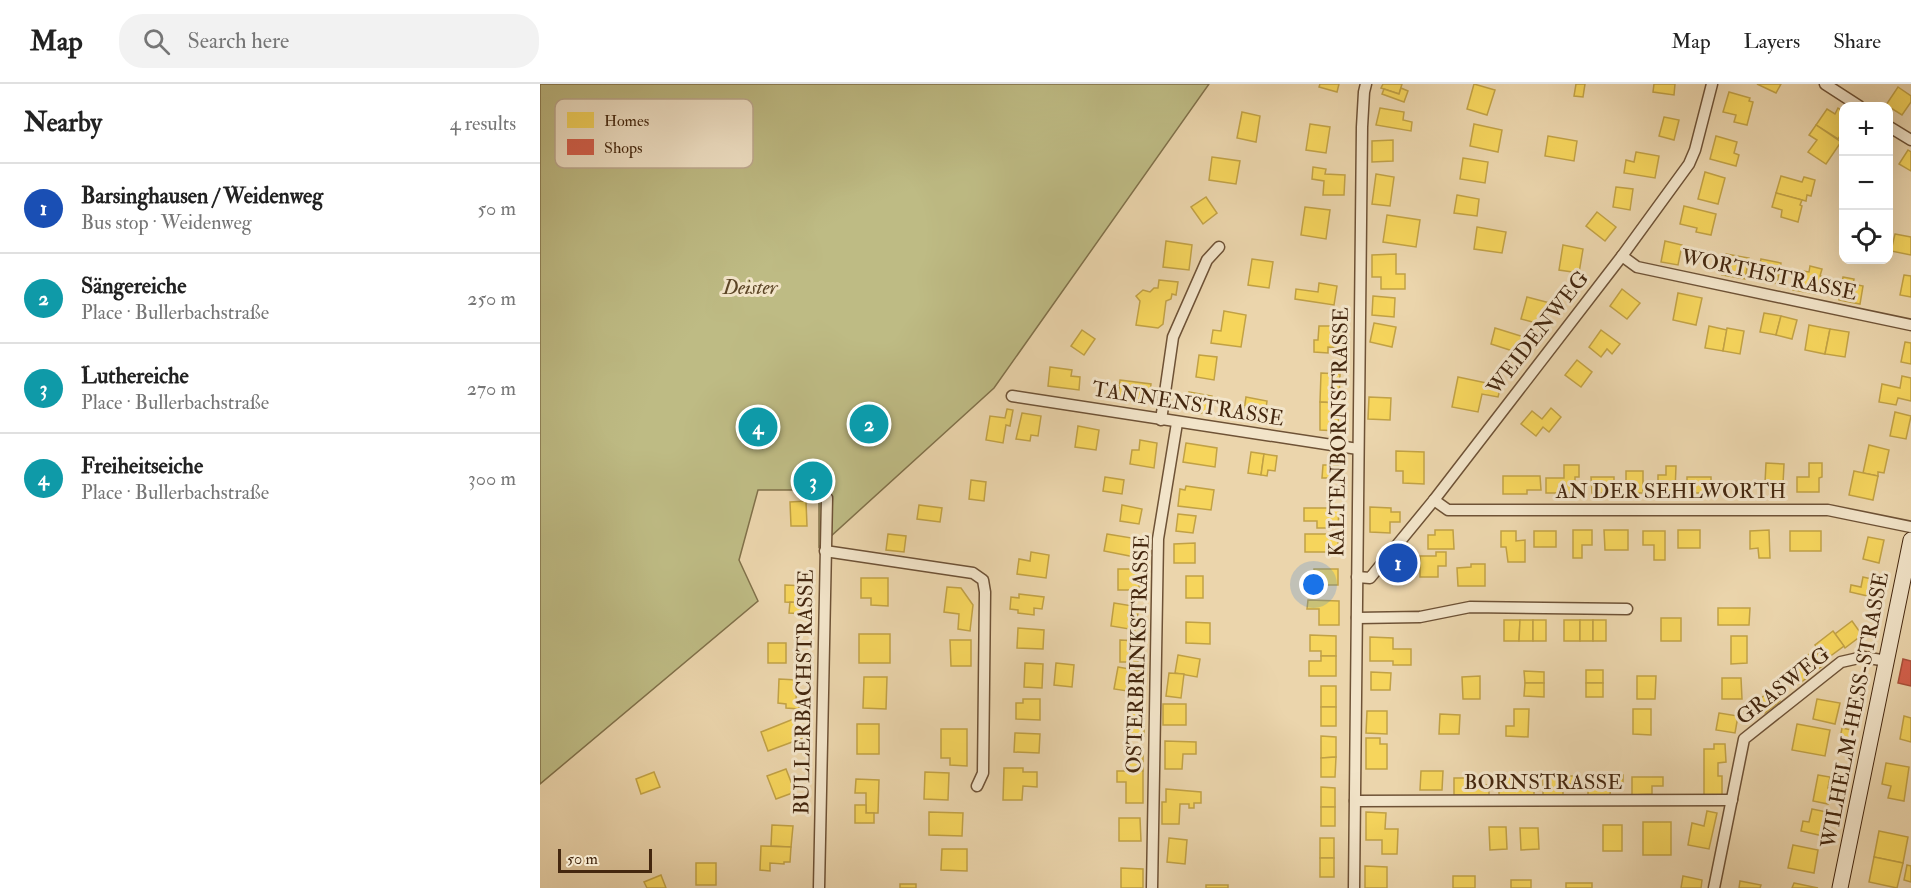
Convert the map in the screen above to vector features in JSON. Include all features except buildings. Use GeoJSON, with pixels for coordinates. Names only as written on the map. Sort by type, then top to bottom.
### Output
{"type":"FeatureCollection","features":[{"type":"Feature","properties":{"kind":"main road","name":"WILHELM-HESS-STRASSE"},"geometry":{"type":"LineString","coordinates":[[1840,888],[1911,540]]}},
{"type":"Feature","properties":{"kind":"street","name":"KALTENBORNSTRASSE"},"geometry":{"type":"LineString","coordinates":[[1354,888],[1362,127],[1366,84]]}},
{"type":"Feature","properties":{"kind":"street","name":"WEIDENWEG"},"geometry":{"type":"LineString","coordinates":[[1357,578],[1370,578],[1434,500],[1622,256],[1689,164],[1695,150],[1712,84]]}},
{"type":"Feature","properties":{"kind":"street"},"geometry":{"type":"LineString","coordinates":[[1825,84],[1853,102]]}},
{"type":"Feature","properties":{"kind":"street"},"geometry":{"type":"LineString","coordinates":[[1893,129],[1911,141]]}},
{"type":"Feature","properties":{"kind":"street"},"geometry":{"type":"LineString","coordinates":[[1161,420],[1173,337],[1207,260],[1219,246]]}},
{"type":"Feature","properties":{"kind":"street","name":"WORTHSTRASSE"},"geometry":{"type":"LineString","coordinates":[[1622,256],[1637,267],[1911,325]]}},
{"type":"Feature","properties":{"kind":"street","name":"TANNENSTRASSE"},"geometry":{"type":"LineString","coordinates":[[1011,396],[1358,449]]}},
{"type":"Feature","properties":{"kind":"street","name":"OSTERBRINKSTRASSE"},"geometry":{"type":"LineString","coordinates":[[1152,888],[1158,539],[1177,423]]}},
{"type":"Feature","properties":{"kind":"street","name":"BULLERBACHSTRASSE"},"geometry":{"type":"LineString","coordinates":[[819,888],[826,498]]}},
{"type":"Feature","properties":{"kind":"street","name":"AN DER SEHLWORTH"},"geometry":{"type":"LineString","coordinates":[[1434,500],[1448,510],[1828,510],[1911,527]]}},
{"type":"Feature","properties":{"kind":"street"},"geometry":{"type":"LineString","coordinates":[[825,551],[973,573],[983,580],[985,592],[983,773],[977,786]]}},
{"type":"Feature","properties":{"kind":"street"},"geometry":{"type":"LineString","coordinates":[[1357,618],[1420,617],[1470,607],[1627,609]]}},
{"type":"Feature","properties":{"kind":"street","name":"GRASWEG"},"geometry":{"type":"LineString","coordinates":[[1714,888],[1744,739],[1841,662],[1863,657],[1887,661]]}},
{"type":"Feature","properties":{"kind":"street","name":"BORNSTRASSE"},"geometry":{"type":"LineString","coordinates":[[1355,801],[1732,800]]}},
{"type":"Feature","properties":{"kind":"green space","name":"Deister"},"geometry":{"type":"Polygon","coordinates":[[[540,84],[1209,84],[994,388],[819,547],[819,490],[758,490],[739,560],[758,601],[540,784],[540,84]]]}},
{"type":"Feature","properties":{"kind":"place","name":"Sängereiche"},"geometry":{"type":"Point","coordinates":[869,424]}},
{"type":"Feature","properties":{"kind":"place","name":"Freiheitseiche"},"geometry":{"type":"Point","coordinates":[758,427]}},
{"type":"Feature","properties":{"kind":"place","name":"Luthereiche"},"geometry":{"type":"Point","coordinates":[813,481]}},
{"type":"Feature","properties":{"kind":"place","name":"Barsinghausen / Weidenweg"},"geometry":{"type":"Point","coordinates":[1398,563]}}]}
